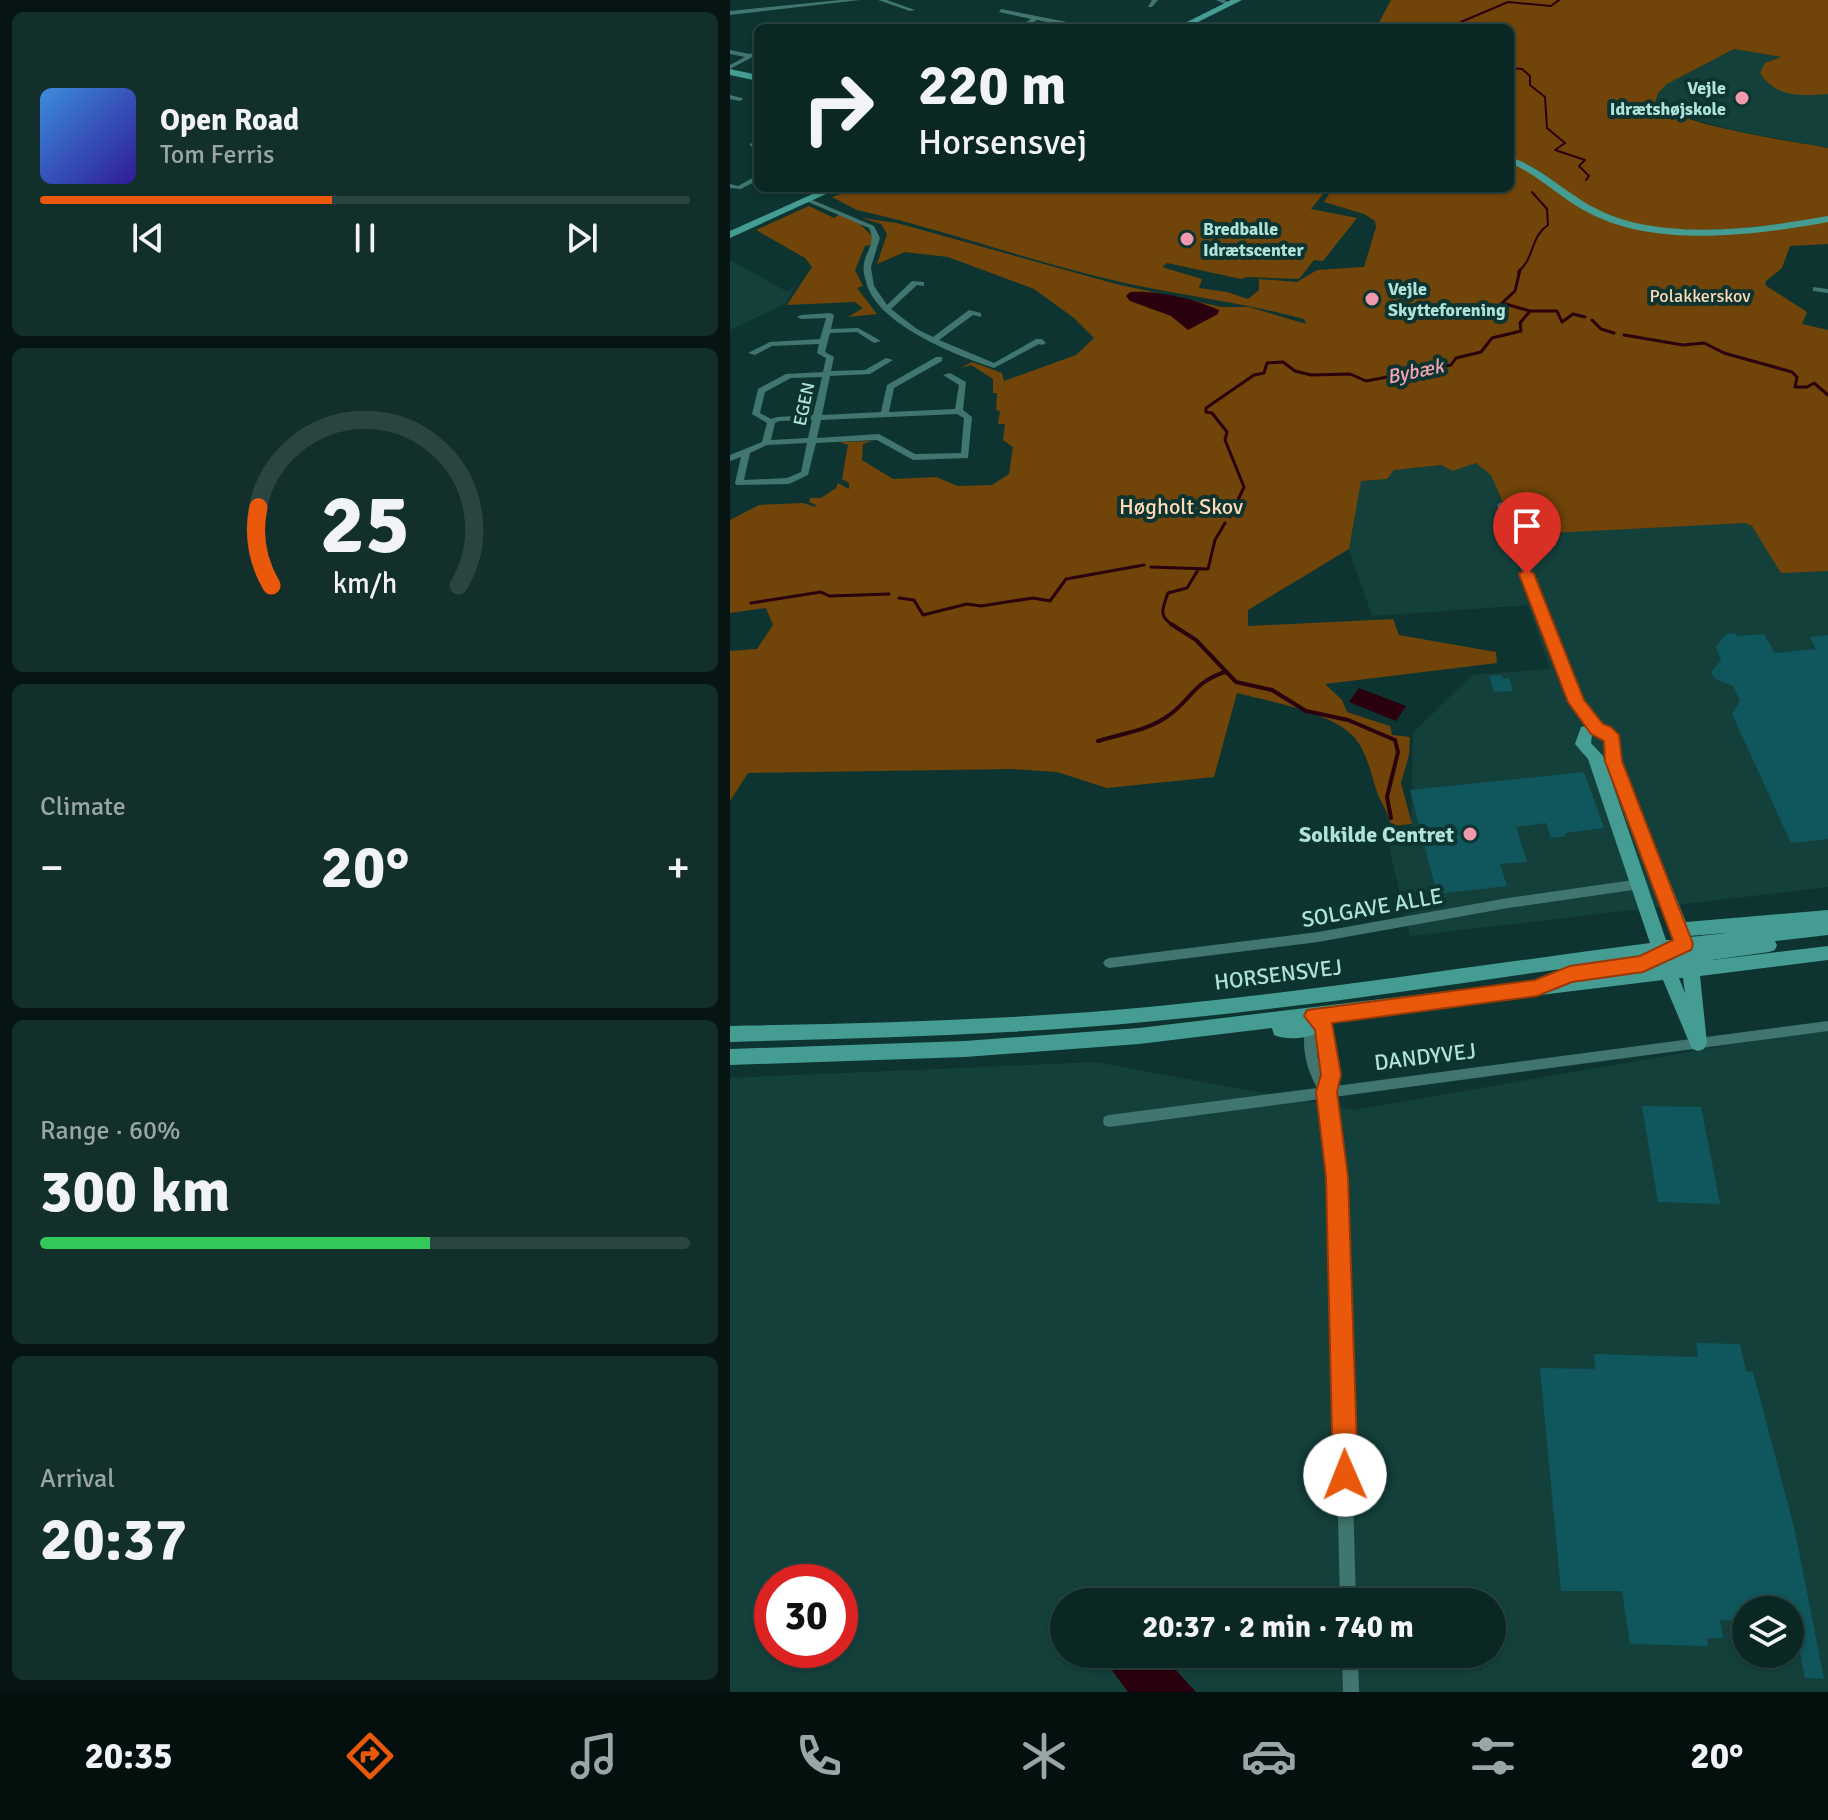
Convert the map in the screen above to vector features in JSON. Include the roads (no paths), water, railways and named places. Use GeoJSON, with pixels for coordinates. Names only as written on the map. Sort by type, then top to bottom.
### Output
{"type":"FeatureCollection","features":[{"type":"Feature","properties":{"kind":"main road"},"geometry":{"type":"LineString","coordinates":[[1187,24],[1234,2]]}},
{"type":"Feature","properties":{"kind":"main road"},"geometry":{"type":"LineString","coordinates":[[730,69],[754,77]]}},
{"type":"Feature","properties":{"kind":"main road"},"geometry":{"type":"LineString","coordinates":[[1514,162],[1537,171],[1598,214],[1638,226],[1717,230],[1828,219]]}},
{"type":"Feature","properties":{"kind":"main road"},"geometry":{"type":"LineString","coordinates":[[730,235],[825,192]]}},
{"type":"Feature","properties":{"kind":"main road"},"geometry":{"type":"LineString","coordinates":[[1592,730],[1605,731],[1613,739],[1613,761],[1685,950],[1698,1043],[1683,1013],[1595,756],[1583,744],[1592,730]]}},
{"type":"Feature","properties":{"kind":"main road"},"geometry":{"type":"LineString","coordinates":[[1665,958],[1685,950],[1828,917]]}},
{"type":"Feature","properties":{"kind":"main road"},"geometry":{"type":"LineString","coordinates":[[1685,950],[1828,931]]}},
{"type":"Feature","properties":{"kind":"main road","name":"HORSENSVEJ"},"geometry":{"type":"LineString","coordinates":[[730,1057],[965,1049],[1139,1036],[1178,1041],[1537,988],[1665,958],[1685,950],[1828,953]]}},
{"type":"Feature","properties":{"kind":"main road","name":"HORSENSVEJ"},"geometry":{"type":"LineString","coordinates":[[730,1034],[1062,1022],[1486,972],[1665,958]]}},
{"type":"Feature","properties":{"kind":"main road"},"geometry":{"type":"LineString","coordinates":[[1311,1023],[1321,1005],[1337,999],[1449,985],[1486,972]]}},
{"type":"Feature","properties":{"kind":"main road"},"geometry":{"type":"LineString","coordinates":[[1309,994],[1311,1023]]}},
{"type":"Feature","properties":{"kind":"street"},"geometry":{"type":"LineString","coordinates":[[762,0],[763,11]]}},
{"type":"Feature","properties":{"kind":"street"},"geometry":{"type":"LineString","coordinates":[[730,13],[857,0]]}},
{"type":"Feature","properties":{"kind":"street"},"geometry":{"type":"LineString","coordinates":[[881,0],[912,10]]}},
{"type":"Feature","properties":{"kind":"street"},"geometry":{"type":"LineString","coordinates":[[1219,0],[1234,2]]}},
{"type":"Feature","properties":{"kind":"street"},"geometry":{"type":"LineString","coordinates":[[1001,11],[1067,24]]}},
{"type":"Feature","properties":{"kind":"street"},"geometry":{"type":"LineString","coordinates":[[1026,24],[1036,18]]}},
{"type":"Feature","properties":{"kind":"street"},"geometry":{"type":"LineString","coordinates":[[730,52],[754,55]]}},
{"type":"Feature","properties":{"kind":"street"},"geometry":{"type":"LineString","coordinates":[[730,69],[754,56]]}},
{"type":"Feature","properties":{"kind":"street"},"geometry":{"type":"LineString","coordinates":[[730,97],[740,99]]}},
{"type":"Feature","properties":{"kind":"street"},"geometry":{"type":"LineString","coordinates":[[730,186],[739,188],[754,179]]}},
{"type":"Feature","properties":{"kind":"street"},"geometry":{"type":"LineString","coordinates":[[808,200],[863,221],[877,234],[877,242],[867,264],[868,285],[886,309],[934,340],[994,366],[1039,341],[1042,343]]}},
{"type":"Feature","properties":{"kind":"street"},"geometry":{"type":"LineString","coordinates":[[886,309],[915,283],[921,284]]}},
{"type":"Feature","properties":{"kind":"street"},"geometry":{"type":"LineString","coordinates":[[1816,289],[1828,290]]}},
{"type":"Feature","properties":{"kind":"street"},"geometry":{"type":"LineString","coordinates":[[934,340],[972,312],[978,315]]}},
{"type":"Feature","properties":{"kind":"street"},"geometry":{"type":"LineString","coordinates":[[801,317],[830,315],[827,331],[858,330],[877,341]]}},
{"type":"Feature","properties":{"kind":"street","name":"EGEN"},"geometry":{"type":"LineString","coordinates":[[746,452],[739,483],[789,481],[805,473],[830,357],[821,353],[827,331]]}},
{"type":"Feature","properties":{"kind":"street"},"geometry":{"type":"LineString","coordinates":[[752,353],[770,344],[824,341]]}},
{"type":"Feature","properties":{"kind":"street"},"geometry":{"type":"LineString","coordinates":[[884,415],[890,387],[939,359]]}},
{"type":"Feature","properties":{"kind":"street","name":"EGEN"},"geometry":{"type":"LineString","coordinates":[[827,374],[867,372],[889,360]]}},
{"type":"Feature","properties":{"kind":"street"},"geometry":{"type":"LineString","coordinates":[[730,458],[766,443],[879,437],[913,457],[965,456],[968,417],[959,411],[771,422],[756,414],[761,391],[789,376],[827,374]]}},
{"type":"Feature","properties":{"kind":"street"},"geometry":{"type":"LineString","coordinates":[[947,375],[963,384],[959,411]]}},
{"type":"Feature","properties":{"kind":"street"},"geometry":{"type":"LineString","coordinates":[[766,443],[771,422]]}},
{"type":"Feature","properties":{"kind":"street"},"geometry":{"type":"LineString","coordinates":[[1501,505],[1576,702],[1592,730]]}},
{"type":"Feature","properties":{"kind":"street","name":"SOLGAVE ALLE"},"geometry":{"type":"LineString","coordinates":[[1109,963],[1318,937],[1508,903],[1640,884]]}},
{"type":"Feature","properties":{"kind":"street"},"geometry":{"type":"LineString","coordinates":[[1311,1023],[1315,1078],[1327,1092],[1337,1177],[1348,1588]]}},
{"type":"Feature","properties":{"kind":"street","name":"DANDYVEJ"},"geometry":{"type":"LineString","coordinates":[[1109,1121],[1828,1026]]}},
{"type":"Feature","properties":{"kind":"street"},"geometry":{"type":"LineString","coordinates":[[1350,1668],[1351,1692]]}},
{"type":"Feature","properties":{"kind":"waterway","name":"Bybæk"},"geometry":{"type":"LineString","coordinates":[[1464,24],[1461,22],[1508,2],[1551,6],[1559,0]]}},
{"type":"Feature","properties":{"kind":"waterway","name":"Bybæk"},"geometry":{"type":"LineString","coordinates":[[1514,68],[1522,69],[1530,76],[1530,85],[1545,97],[1547,128],[1565,143],[1555,150],[1585,160],[1579,166],[1589,176],[1586,180]]}},
{"type":"Feature","properties":{"kind":"waterway","name":"Bybæk"},"geometry":{"type":"LineString","coordinates":[[1518,272],[1538,235],[1548,225],[1547,209],[1532,192]]}},
{"type":"Feature","properties":{"kind":"waterway","name":"Bybæk"},"geometry":{"type":"LineString","coordinates":[[1230,517],[1244,487],[1225,440],[1227,432],[1212,413],[1206,412],[1206,408],[1254,375],[1264,373],[1267,363],[1283,362],[1295,371],[1311,375],[1350,374],[1366,381],[1451,365],[1456,358],[1481,352],[1492,338],[1521,331],[1520,323],[1530,311],[1502,303],[1515,291],[1520,270]]}},
{"type":"Feature","properties":{"kind":"waterway"},"geometry":{"type":"LineString","coordinates":[[1531,311],[1557,311],[1562,322],[1573,314],[1585,317]]}},
{"type":"Feature","properties":{"kind":"waterway"},"geometry":{"type":"LineString","coordinates":[[1592,320],[1601,329],[1614,333]]}},
{"type":"Feature","properties":{"kind":"waterway"},"geometry":{"type":"LineString","coordinates":[[1624,335],[1683,345],[1704,343],[1724,353],[1792,372],[1797,377],[1795,387],[1807,387],[1814,383],[1828,395]]}},
{"type":"Feature","properties":{"kind":"waterway","name":"Bybæk"},"geometry":{"type":"LineString","coordinates":[[1151,567],[1208,569],[1215,540],[1225,523]]}},
{"type":"Feature","properties":{"kind":"waterway","name":"Bybæk"},"geometry":{"type":"LineString","coordinates":[[899,598],[914,600],[923,615],[967,604],[981,606],[1033,598],[1050,601],[1066,579],[1144,565]]}},
{"type":"Feature","properties":{"kind":"waterway"},"geometry":{"type":"LineString","coordinates":[[1173,626],[1163,616],[1168,593],[1187,588],[1198,570]]}},
{"type":"Feature","properties":{"kind":"waterway","name":"Bybæk"},"geometry":{"type":"LineString","coordinates":[[751,603],[821,592],[829,596],[889,594]]}},
{"type":"Feature","properties":{"kind":"waterway"},"geometry":{"type":"LineString","coordinates":[[1173,626],[1196,640],[1236,682],[1272,690],[1306,711],[1348,720],[1395,740],[1398,752],[1387,797],[1391,818]]}},
{"type":"Feature","properties":{"kind":"waterway"},"geometry":{"type":"LineString","coordinates":[[1098,741],[1157,722],[1174,712],[1198,687],[1225,672]]}},
{"type":"Feature","properties":{"kind":"place","name":"Vejle Idrætshøjskole"},"geometry":{"type":"Point","coordinates":[1742,98]}},
{"type":"Feature","properties":{"kind":"place","name":"Bredballe Idrætscenter"},"geometry":{"type":"Point","coordinates":[1187,239]}},
{"type":"Feature","properties":{"kind":"place","name":"Vejle Skytteforening"},"geometry":{"type":"Point","coordinates":[1372,299]}},
{"type":"Feature","properties":{"kind":"place","name":"Solkilde Centret"},"geometry":{"type":"Point","coordinates":[1470,834]}},
{"type":"Feature","properties":{"kind":"park label","name":"Polakkerskov"},"geometry":{"type":"Point","coordinates":[1700,296]}},
{"type":"Feature","properties":{"kind":"park label","name":"Høgholt Skov"},"geometry":{"type":"Point","coordinates":[1181,506]}}]}
